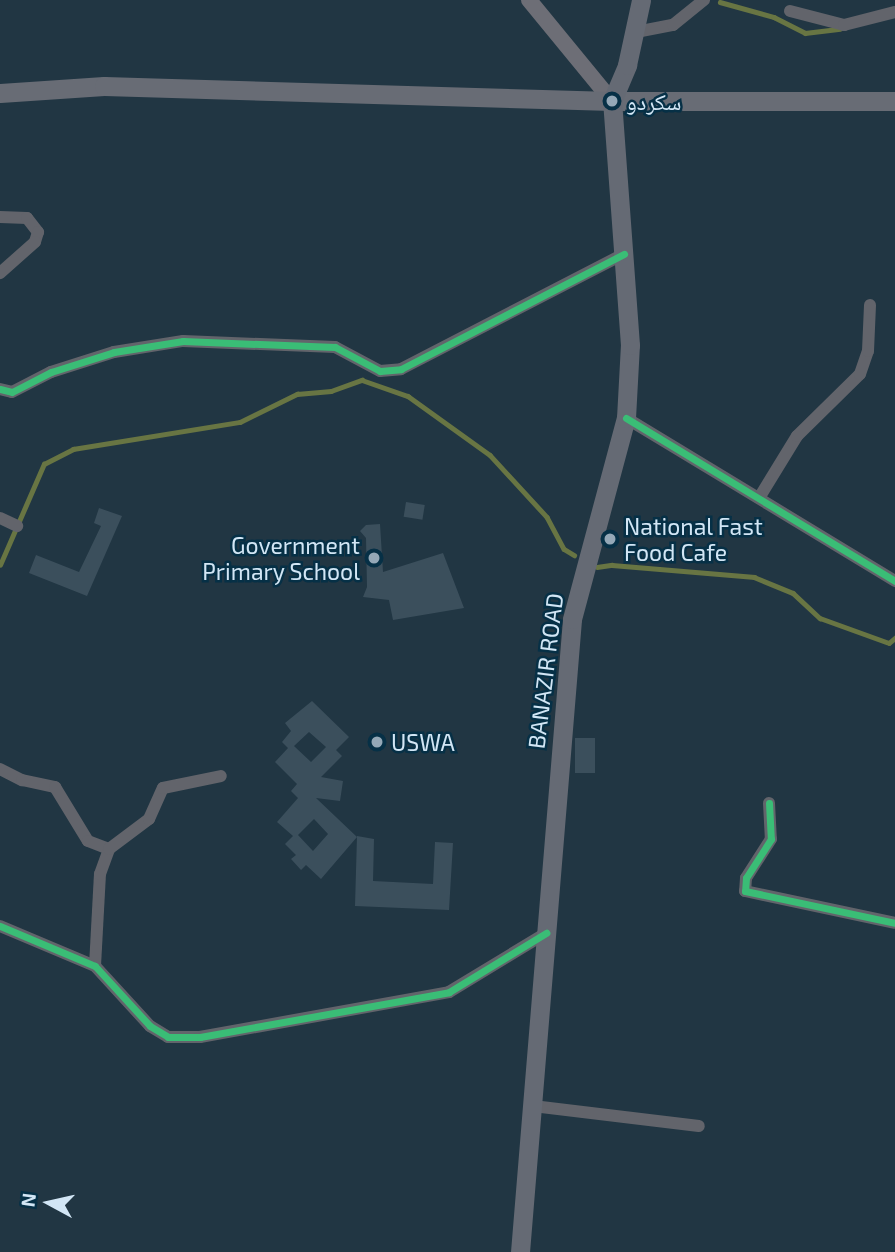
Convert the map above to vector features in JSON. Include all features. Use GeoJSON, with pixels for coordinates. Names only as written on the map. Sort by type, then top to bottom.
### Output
{"type":"FeatureCollection","features":[{"type":"Feature","properties":{"kind":"highway"},"geometry":{"type":"LineString","coordinates":[[612,101],[636,32],[641,0]]}},
{"type":"Feature","properties":{"kind":"highway","name":"BANAZIR ROAD"},"geometry":{"type":"LineString","coordinates":[[520,1252],[572,619],[626,418],[630,345],[612,101]]}},
{"type":"Feature","properties":{"kind":"main road"},"geometry":{"type":"LineString","coordinates":[[529,0],[612,101]]}},
{"type":"Feature","properties":{"kind":"main road"},"geometry":{"type":"LineString","coordinates":[[0,93],[104,86],[612,101],[895,101]]}},
{"type":"Feature","properties":{"kind":"street"},"geometry":{"type":"LineString","coordinates":[[636,32],[673,25],[704,0]]}},
{"type":"Feature","properties":{"kind":"street"},"geometry":{"type":"LineString","coordinates":[[790,11],[844,25],[895,12]]}},
{"type":"Feature","properties":{"kind":"street"},"geometry":{"type":"LineString","coordinates":[[0,217],[27,218],[37,232],[35,243],[0,273]]}},
{"type":"Feature","properties":{"kind":"street"},"geometry":{"type":"LineString","coordinates":[[0,389],[12,392],[51,372],[114,352],[183,341],[335,347],[380,371],[401,369],[624,254]]}},
{"type":"Feature","properties":{"kind":"street"},"geometry":{"type":"LineString","coordinates":[[759,498],[797,436],[860,374],[868,351],[870,305]]}},
{"type":"Feature","properties":{"kind":"street"},"geometry":{"type":"LineString","coordinates":[[626,418],[895,581]]}},
{"type":"Feature","properties":{"kind":"street"},"geometry":{"type":"LineString","coordinates":[[0,518],[17,526]]}},
{"type":"Feature","properties":{"kind":"street"},"geometry":{"type":"LineString","coordinates":[[0,769],[22,780],[55,786],[88,841],[109,849]]}},
{"type":"Feature","properties":{"kind":"street"},"geometry":{"type":"LineString","coordinates":[[95,966],[100,874],[109,849],[149,819],[163,788],[221,776]]}},
{"type":"Feature","properties":{"kind":"street"},"geometry":{"type":"LineString","coordinates":[[769,803],[771,839],[746,878],[745,891],[895,923]]}},
{"type":"Feature","properties":{"kind":"street"},"geometry":{"type":"LineString","coordinates":[[0,926],[95,966],[150,1026],[168,1037],[200,1037],[449,992],[546,933]]}},
{"type":"Feature","properties":{"kind":"street"},"geometry":{"type":"LineString","coordinates":[[533,1106],[699,1126]]}},
{"type":"Feature","properties":{"kind":"building"},"geometry":{"type":"Polygon","coordinates":[[[406,502],[425,505],[422,520],[404,517],[406,502]]]}},
{"type":"Feature","properties":{"kind":"building"},"geometry":{"type":"Polygon","coordinates":[[[99,508],[122,516],[87,596],[29,573],[36,555],[79,572],[101,526],[94,523],[99,508]]]}},
{"type":"Feature","properties":{"kind":"building"},"geometry":{"type":"Polygon","coordinates":[[[380,524],[383,572],[443,553],[464,608],[393,620],[389,600],[363,597],[367,587],[366,538],[360,531],[366,525],[380,524]]]}},
{"type":"Feature","properties":{"kind":"building"},"geometry":{"type":"Polygon","coordinates":[[[312,701],[349,737],[336,750],[342,756],[321,777],[343,781],[340,801],[316,798],[357,837],[321,879],[306,865],[301,870],[291,859],[296,855],[285,844],[293,836],[277,822],[298,798],[291,791],[297,784],[275,762],[288,748],[282,742],[291,731],[285,723],[312,701]],[[309,732],[294,746],[311,762],[326,747],[309,732]],[[314,819],[298,835],[313,851],[328,834],[314,819]]]}},
{"type":"Feature","properties":{"kind":"building"},"geometry":{"type":"Polygon","coordinates":[[[575,738],[595,738],[595,773],[575,773],[575,738]]]}},
{"type":"Feature","properties":{"kind":"building"},"geometry":{"type":"Polygon","coordinates":[[[357,836],[374,839],[373,881],[433,884],[435,842],[453,843],[449,910],[355,906],[357,836]]]}},
{"type":"Feature","properties":{"kind":"waterway"},"geometry":{"type":"LineString","coordinates":[[720,2],[774,17],[805,33],[840,29]]}},
{"type":"Feature","properties":{"kind":"waterway"},"geometry":{"type":"LineString","coordinates":[[0,565],[44,464],[73,449],[240,422],[297,394],[331,391],[362,380],[408,396],[490,455],[547,517],[564,549],[574,555]]}},
{"type":"Feature","properties":{"kind":"waterway"},"geometry":{"type":"LineString","coordinates":[[597,567],[612,565],[754,577],[793,593],[820,618],[889,643],[895,638]]}},
{"type":"Feature","properties":{"kind":"cycle path"},"geometry":{"type":"LineString","coordinates":[[0,389],[12,392],[51,372],[114,352],[183,341],[335,347],[380,371],[401,369],[624,254]]}},
{"type":"Feature","properties":{"kind":"cycle path"},"geometry":{"type":"LineString","coordinates":[[626,418],[895,581]]}},
{"type":"Feature","properties":{"kind":"cycle path"},"geometry":{"type":"LineString","coordinates":[[769,803],[771,839],[746,878],[745,891],[895,923]]}},
{"type":"Feature","properties":{"kind":"cycle path"},"geometry":{"type":"LineString","coordinates":[[0,926],[95,966],[150,1026],[168,1037],[200,1037],[449,992],[546,933]]}},
{"type":"Feature","properties":{"kind":"place","name":"سکردو"},"geometry":{"type":"Point","coordinates":[612,101]}},
{"type":"Feature","properties":{"kind":"place","name":"National Fast Food Cafe"},"geometry":{"type":"Point","coordinates":[610,539]}},
{"type":"Feature","properties":{"kind":"place","name":"Government Primary School"},"geometry":{"type":"Point","coordinates":[374,558]}},
{"type":"Feature","properties":{"kind":"place","name":"USWA"},"geometry":{"type":"Point","coordinates":[377,742]}}]}
